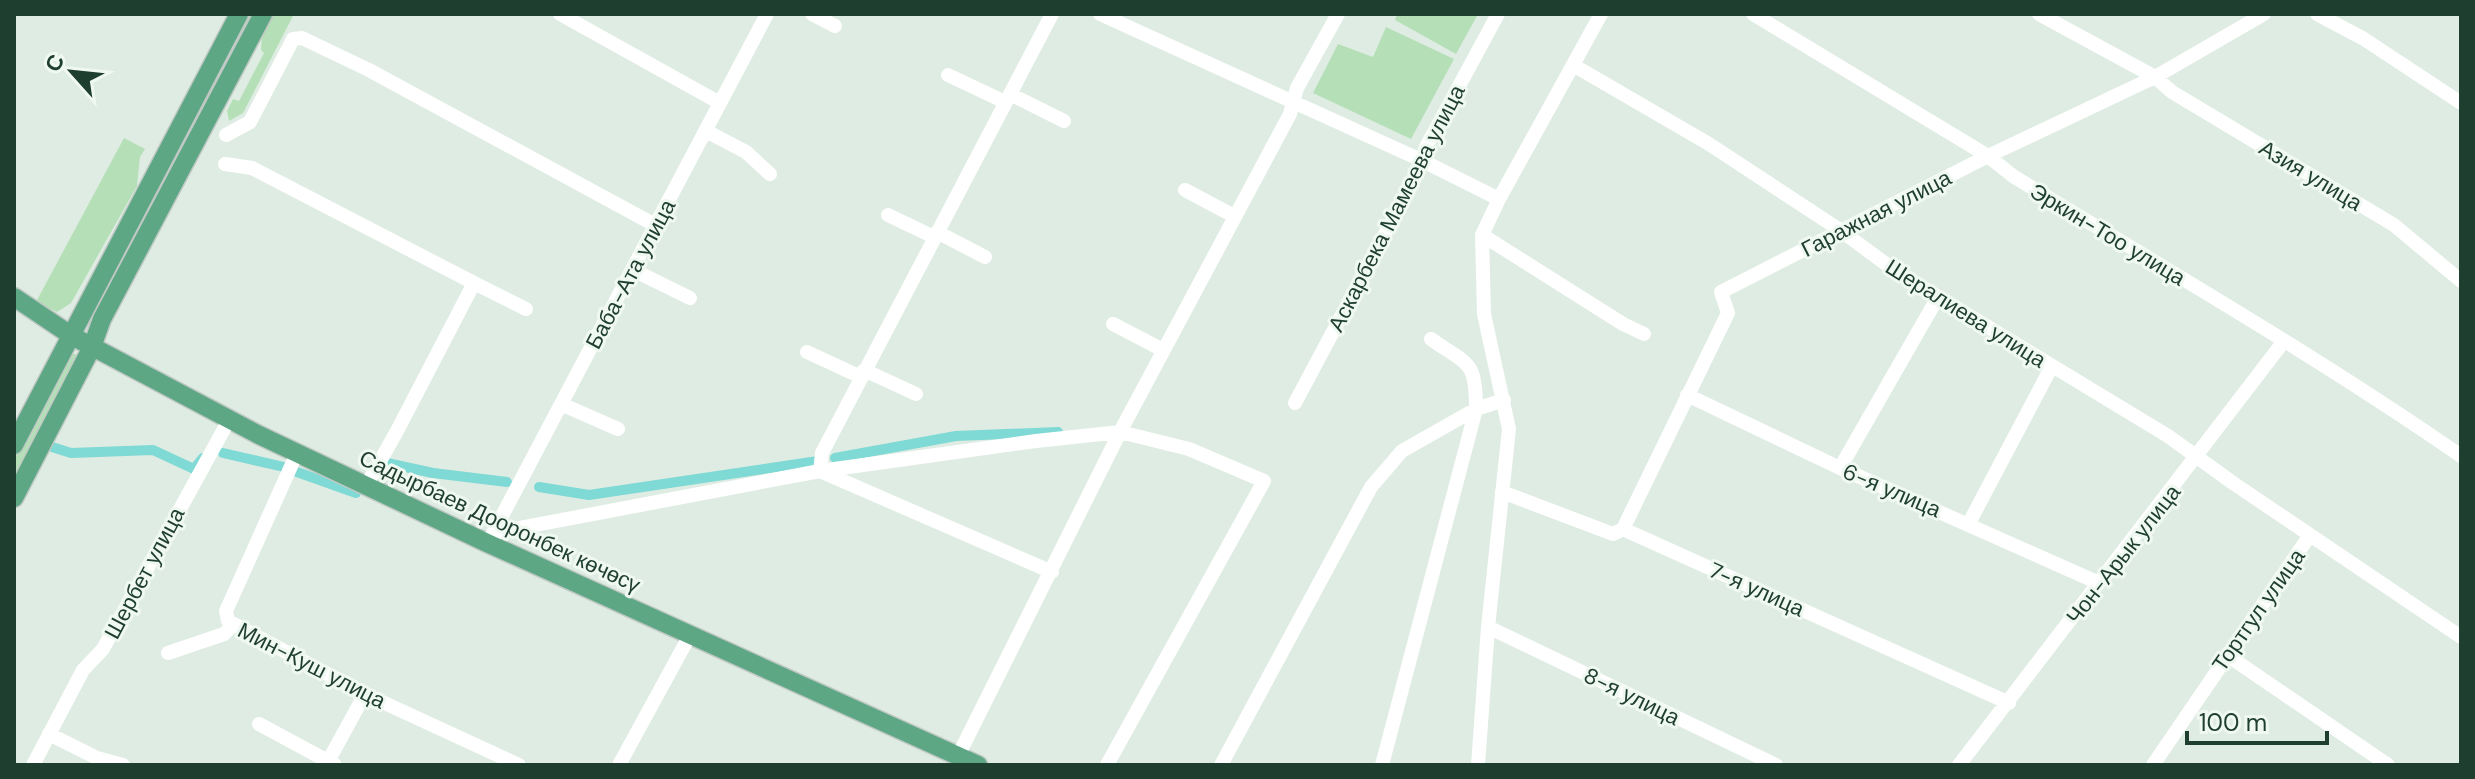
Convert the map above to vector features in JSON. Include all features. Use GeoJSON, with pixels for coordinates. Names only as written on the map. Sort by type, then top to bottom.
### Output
{"type":"FeatureCollection","features":[{"type":"Feature","properties":{"kind":"main road"},"geometry":{"type":"LineString","coordinates":[[14,445],[239,14]]}},
{"type":"Feature","properties":{"kind":"main road"},"geometry":{"type":"LineString","coordinates":[[14,498],[92,347],[102,319],[263,14]]}},
{"type":"Feature","properties":{"kind":"main road"},"geometry":{"type":"LineString","coordinates":[[121,236],[140,246]]}},
{"type":"Feature","properties":{"kind":"main road","name":"Садырбаев Дооронбек көчөсү"},"geometry":{"type":"LineString","coordinates":[[14,297],[72,336],[229,420],[366,486],[490,538],[690,635],[978,765]]}},
{"type":"Feature","properties":{"kind":"street"},"geometry":{"type":"LineString","coordinates":[[560,14],[720,103]]}},
{"type":"Feature","properties":{"kind":"street"},"geometry":{"type":"LineString","coordinates":[[812,14],[835,26]]}},
{"type":"Feature","properties":{"kind":"street"},"geometry":{"type":"LineString","coordinates":[[820,471],[822,453],[862,374],[1052,14]]}},
{"type":"Feature","properties":{"kind":"street"},"geometry":{"type":"LineString","coordinates":[[1100,14],[1421,160],[1499,199]]}},
{"type":"Feature","properties":{"kind":"street"},"geometry":{"type":"LineString","coordinates":[[958,756],[1120,432],[1290,114],[1297,88],[1338,14]]}},
{"type":"Feature","properties":{"kind":"street","name":"Аскарбека Мамеева улица"},"geometry":{"type":"LineString","coordinates":[[1295,403],[1498,14]]}},
{"type":"Feature","properties":{"kind":"street"},"geometry":{"type":"LineString","coordinates":[[1478,765],[1488,627],[1509,429],[1483,306],[1482,235],[1601,14]]}},
{"type":"Feature","properties":{"kind":"street","name":"Эркин-Тоо улица"},"geometry":{"type":"LineString","coordinates":[[1753,14],[1988,156],[2013,176],[2284,341],[2461,456]]}},
{"type":"Feature","properties":{"kind":"street","name":"Азия улица"},"geometry":{"type":"LineString","coordinates":[[2039,14],[2155,77],[2172,92],[2394,225],[2461,281]]}},
{"type":"Feature","properties":{"kind":"street","name":"Гаражная улица"},"geometry":{"type":"LineString","coordinates":[[1623,529],[1728,313],[1721,292],[1988,156],[2155,77],[2264,14]]}},
{"type":"Feature","properties":{"kind":"street"},"geometry":{"type":"LineString","coordinates":[[2317,14],[2364,39],[2461,103]]}},
{"type":"Feature","properties":{"kind":"street","name":"Баба-Ата улица"},"geometry":{"type":"LineString","coordinates":[[490,538],[706,131],[761,16]]}},
{"type":"Feature","properties":{"kind":"street"},"geometry":{"type":"LineString","coordinates":[[226,135],[250,122],[293,39],[302,38],[369,70],[655,225]]}},
{"type":"Feature","properties":{"kind":"street","name":"Шералиева улица"},"geometry":{"type":"LineString","coordinates":[[1573,65],[1709,144],[1840,230],[1894,270],[2147,422],[2461,637]]}},
{"type":"Feature","properties":{"kind":"street"},"geometry":{"type":"LineString","coordinates":[[948,75],[1064,121]]}},
{"type":"Feature","properties":{"kind":"street"},"geometry":{"type":"LineString","coordinates":[[706,131],[746,152],[770,174]]}},
{"type":"Feature","properties":{"kind":"street"},"geometry":{"type":"LineString","coordinates":[[225,164],[252,168],[526,309]]}},
{"type":"Feature","properties":{"kind":"street"},"geometry":{"type":"LineString","coordinates":[[1185,190],[1234,216]]}},
{"type":"Feature","properties":{"kind":"street"},"geometry":{"type":"LineString","coordinates":[[888,215],[985,257]]}},
{"type":"Feature","properties":{"kind":"street"},"geometry":{"type":"LineString","coordinates":[[1482,235],[1623,324],[1644,334]]}},
{"type":"Feature","properties":{"kind":"street"},"geometry":{"type":"LineString","coordinates":[[633,270],[690,298]]}},
{"type":"Feature","properties":{"kind":"street"},"geometry":{"type":"LineString","coordinates":[[366,486],[474,283]]}},
{"type":"Feature","properties":{"kind":"street"},"geometry":{"type":"LineString","coordinates":[[1840,468],[1938,297]]}},
{"type":"Feature","properties":{"kind":"street"},"geometry":{"type":"LineString","coordinates":[[1113,324],[1163,350]]}},
{"type":"Feature","properties":{"kind":"street"},"geometry":{"type":"LineString","coordinates":[[1382,765],[1476,409],[1476,378],[1472,369],[1431,339]]}},
{"type":"Feature","properties":{"kind":"street","name":"Чон-Арык улица"},"geometry":{"type":"LineString","coordinates":[[1959,765],[2284,341]]}},
{"type":"Feature","properties":{"kind":"street"},"geometry":{"type":"LineString","coordinates":[[807,352],[916,394]]}},
{"type":"Feature","properties":{"kind":"street"},"geometry":{"type":"LineString","coordinates":[[1969,523],[2052,366]]}},
{"type":"Feature","properties":{"kind":"street","name":"6-я улица"},"geometry":{"type":"LineString","coordinates":[[1687,395],[1840,468],[2099,583]]}},
{"type":"Feature","properties":{"kind":"street"},"geometry":{"type":"LineString","coordinates":[[1221,765],[1371,487],[1402,451],[1476,409],[1504,400]]}},
{"type":"Feature","properties":{"kind":"street"},"geometry":{"type":"LineString","coordinates":[[561,404],[618,429]]}},
{"type":"Feature","properties":{"kind":"street","name":"Шербет улица"},"geometry":{"type":"LineString","coordinates":[[33,765],[83,670],[103,649],[229,420]]}},
{"type":"Feature","properties":{"kind":"street"},"geometry":{"type":"LineString","coordinates":[[490,538],[820,471],[1036,441],[1120,432],[1189,449],[1264,481],[1107,765]]}},
{"type":"Feature","properties":{"kind":"street","name":"Мин-Куш улица"},"geometry":{"type":"LineString","coordinates":[[297,453],[226,611],[228,621],[365,694],[519,765]]}},
{"type":"Feature","properties":{"kind":"street"},"geometry":{"type":"LineString","coordinates":[[820,471],[1052,572]]}},
{"type":"Feature","properties":{"kind":"street","name":"7-я улица"},"geometry":{"type":"LineString","coordinates":[[1502,492],[1613,534],[1623,529],[2009,703]]}},
{"type":"Feature","properties":{"kind":"street","name":"Тортгул улица"},"geometry":{"type":"LineString","coordinates":[[2153,765],[2310,535]]}},
{"type":"Feature","properties":{"kind":"street"},"geometry":{"type":"LineString","coordinates":[[168,653],[224,634],[233,625]]}},
{"type":"Feature","properties":{"kind":"street","name":"8-я улица"},"geometry":{"type":"LineString","coordinates":[[1488,627],[1776,765]]}},
{"type":"Feature","properties":{"kind":"street"},"geometry":{"type":"LineString","coordinates":[[619,765],[690,635]]}},
{"type":"Feature","properties":{"kind":"street"},"geometry":{"type":"LineString","coordinates":[[2227,655],[2388,765]]}},
{"type":"Feature","properties":{"kind":"street"},"geometry":{"type":"LineString","coordinates":[[259,724],[330,764],[365,694]]}},
{"type":"Feature","properties":{"kind":"street"},"geometry":{"type":"LineString","coordinates":[[49,734],[97,758],[123,765]]}},
{"type":"Feature","properties":{"kind":"green space"},"geometry":{"type":"Polygon","coordinates":[[[247,14],[253,14],[141,227],[136,227],[247,14]]]}},
{"type":"Feature","properties":{"kind":"green space"},"geometry":{"type":"Polygon","coordinates":[[[273,14],[294,14],[243,113],[229,121],[227,111],[233,99],[239,101],[264,53],[261,50],[262,35],[273,14]]]}},
{"type":"Feature","properties":{"kind":"green space"},"geometry":{"type":"Polygon","coordinates":[[[1397,14],[1478,14],[1456,54],[1395,20],[1397,14]]]}},
{"type":"Feature","properties":{"kind":"green space"},"geometry":{"type":"Polygon","coordinates":[[[1386,27],[1454,59],[1411,139],[1313,93],[1338,44],[1373,57],[1386,27]]]}},
{"type":"Feature","properties":{"kind":"green space"},"geometry":{"type":"Polygon","coordinates":[[[124,138],[145,149],[140,157],[137,186],[71,303],[57,312],[36,302],[124,138]]]}},
{"type":"Feature","properties":{"kind":"green space"},"geometry":{"type":"Polygon","coordinates":[[[70,354],[76,354],[77,358],[14,483],[14,460],[70,354]]]}},
{"type":"Feature","properties":{"kind":"waterway"},"geometry":{"type":"LineString","coordinates":[[835,458],[956,436],[1058,432]]}},
{"type":"Feature","properties":{"kind":"waterway"},"geometry":{"type":"LineString","coordinates":[[52,447],[71,453],[153,450],[194,469],[203,458]]}},
{"type":"Feature","properties":{"kind":"waterway"},"geometry":{"type":"LineString","coordinates":[[223,453],[284,467]]}},
{"type":"Feature","properties":{"kind":"waterway"},"geometry":{"type":"LineString","coordinates":[[539,487],[589,495],[818,461]]}},
{"type":"Feature","properties":{"kind":"waterway"},"geometry":{"type":"LineString","coordinates":[[387,463],[433,473],[507,482]]}},
{"type":"Feature","properties":{"kind":"waterway"},"geometry":{"type":"LineString","coordinates":[[297,472],[356,493]]}}]}
